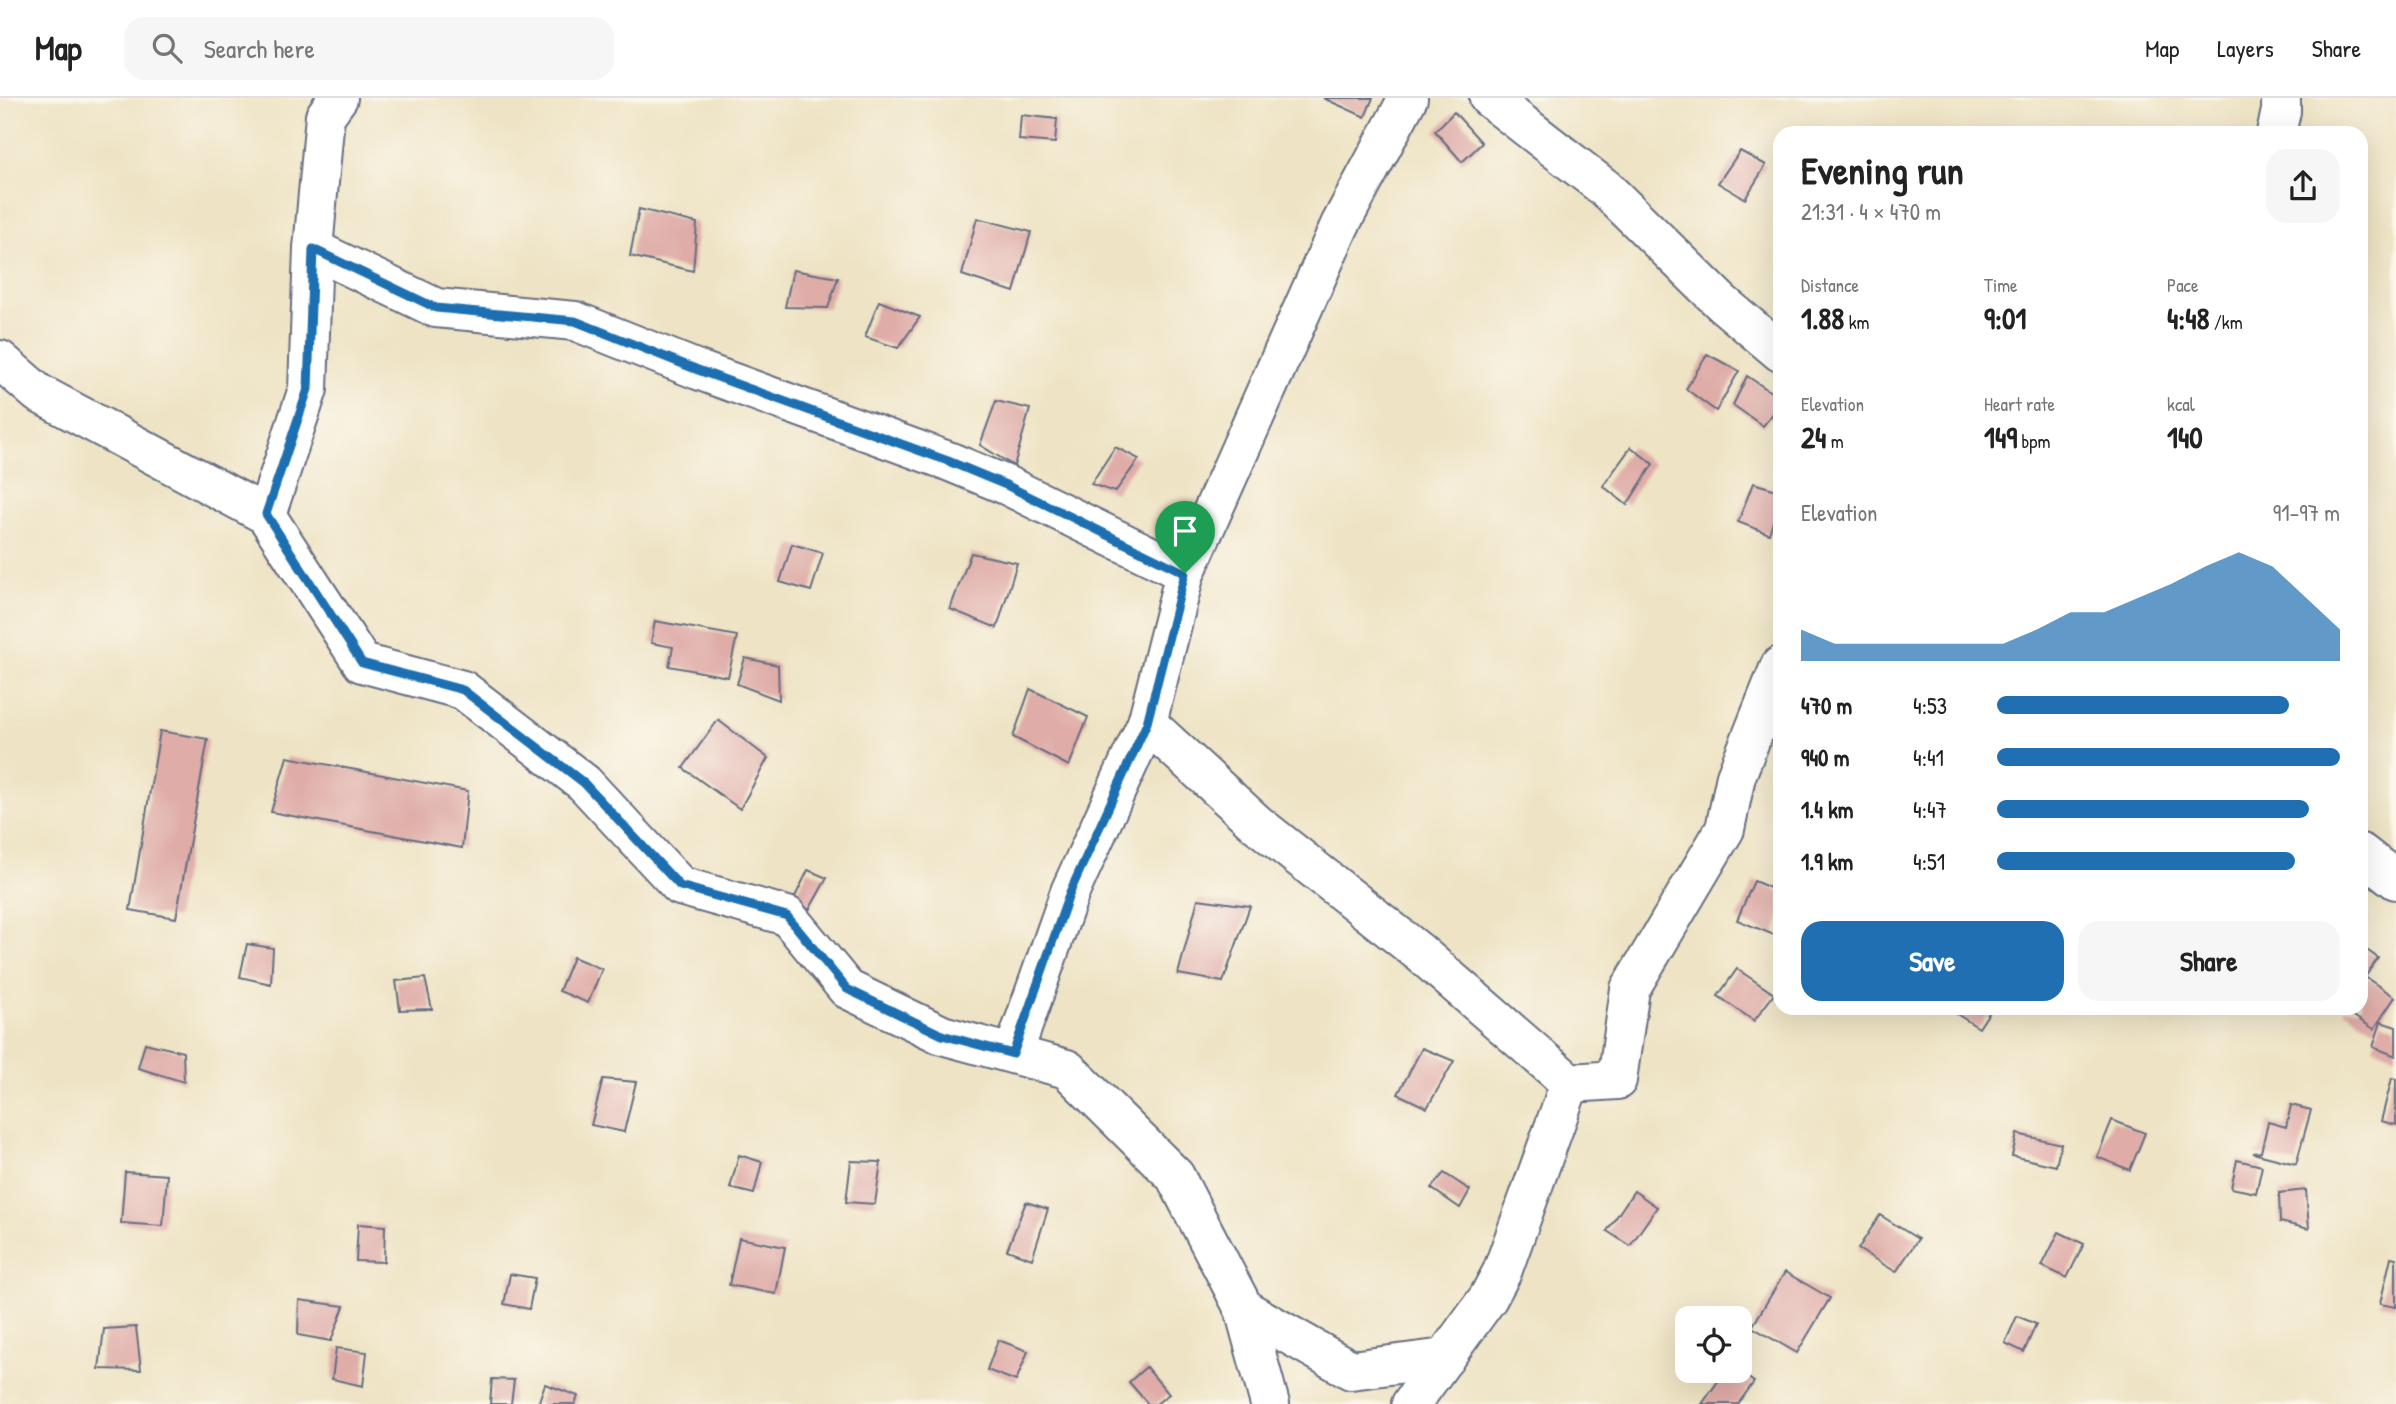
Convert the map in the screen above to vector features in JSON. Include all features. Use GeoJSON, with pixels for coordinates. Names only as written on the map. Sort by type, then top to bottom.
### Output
{"type":"FeatureCollection","features":[{"type":"Feature","properties":{"kind":"street"},"geometry":{"type":"LineString","coordinates":[[266,514],[308,389],[313,249],[325,116],[338,98]]}},
{"type":"Feature","properties":{"kind":"street"},"geometry":{"type":"LineString","coordinates":[[1013,1054],[1070,892],[1147,723],[1185,573],[1340,225],[1408,98]]}},
{"type":"Feature","properties":{"kind":"street"},"geometry":{"type":"LineString","coordinates":[[1489,98],[1605,188],[1721,302],[1773,346]]}},
{"type":"Feature","properties":{"kind":"street"},"geometry":{"type":"LineString","coordinates":[[2278,126],[2281,98]]}},
{"type":"Feature","properties":{"kind":"street"},"geometry":{"type":"LineString","coordinates":[[313,249],[436,308],[575,321],[723,380],[948,461],[1006,485],[1185,573]]}},
{"type":"Feature","properties":{"kind":"street"},"geometry":{"type":"LineString","coordinates":[[0,360],[38,393],[266,514],[362,663],[463,690],[584,783],[680,886],[787,916],[847,989],[942,1035],[1067,1069],[1175,1176],[1244,1309],[1270,1404]]}},
{"type":"Feature","properties":{"kind":"street"},"geometry":{"type":"LineString","coordinates":[[1147,723],[1257,824],[1420,953],[1570,1083],[1617,1080],[1630,989],[1725,830],[1737,776],[1773,684]]}},
{"type":"Feature","properties":{"kind":"street"},"geometry":{"type":"LineString","coordinates":[[2368,858],[2396,880]]}},
{"type":"Feature","properties":{"kind":"street"},"geometry":{"type":"LineString","coordinates":[[1411,1404],[1488,1298],[1502,1272],[1570,1083]]}},
{"type":"Feature","properties":{"kind":"street"},"geometry":{"type":"LineString","coordinates":[[1244,1309],[1351,1370],[1445,1358]]}},
{"type":"Feature","properties":{"kind":"building"},"geometry":{"type":"Polygon","coordinates":[[[1323,98],[1373,98],[1365,117],[1323,98]]]}},
{"type":"Feature","properties":{"kind":"building"},"geometry":{"type":"Polygon","coordinates":[[[1454,112],[1482,143],[1462,162],[1435,131],[1454,112]]]}},
{"type":"Feature","properties":{"kind":"building"},"geometry":{"type":"Polygon","coordinates":[[[1021,115],[1057,119],[1055,143],[1019,140],[1021,115]]]}},
{"type":"Feature","properties":{"kind":"building"},"geometry":{"type":"Polygon","coordinates":[[[1740,151],[1766,165],[1745,199],[1718,183],[1740,151]]]}},
{"type":"Feature","properties":{"kind":"building"},"geometry":{"type":"Polygon","coordinates":[[[639,209],[697,223],[693,271],[630,256],[639,209]]]}},
{"type":"Feature","properties":{"kind":"building"},"geometry":{"type":"Polygon","coordinates":[[[977,218],[1031,232],[1014,292],[962,275],[977,218]]]}},
{"type":"Feature","properties":{"kind":"building"},"geometry":{"type":"Polygon","coordinates":[[[793,270],[838,278],[828,308],[785,307],[793,270]]]}},
{"type":"Feature","properties":{"kind":"building"},"geometry":{"type":"Polygon","coordinates":[[[879,301],[920,317],[898,348],[865,337],[879,301]]]}},
{"type":"Feature","properties":{"kind":"building"},"geometry":{"type":"Polygon","coordinates":[[[1707,354],[1739,371],[1716,411],[1686,389],[1707,354]]]}},
{"type":"Feature","properties":{"kind":"building"},"geometry":{"type":"Polygon","coordinates":[[[1747,376],[1773,393],[1773,414],[1763,426],[1733,405],[1747,376]]]}},
{"type":"Feature","properties":{"kind":"building"},"geometry":{"type":"Polygon","coordinates":[[[996,401],[1030,409],[1014,466],[980,445],[996,401]]]}},
{"type":"Feature","properties":{"kind":"building"},"geometry":{"type":"Polygon","coordinates":[[[1115,447],[1139,459],[1115,492],[1091,484],[1115,447]]]}},
{"type":"Feature","properties":{"kind":"building"},"geometry":{"type":"Polygon","coordinates":[[[1631,447],[1653,464],[1627,505],[1603,486],[1631,447]]]}},
{"type":"Feature","properties":{"kind":"building"},"geometry":{"type":"Polygon","coordinates":[[[1753,483],[1773,489],[1773,522],[1769,534],[1738,522],[1753,483]]]}},
{"type":"Feature","properties":{"kind":"building"},"geometry":{"type":"Polygon","coordinates":[[[792,544],[823,553],[811,591],[780,582],[792,544]]]}},
{"type":"Feature","properties":{"kind":"building"},"geometry":{"type":"Polygon","coordinates":[[[971,553],[1017,563],[997,628],[950,609],[971,553]]]}},
{"type":"Feature","properties":{"kind":"building"},"geometry":{"type":"Polygon","coordinates":[[[655,621],[737,636],[728,677],[669,666],[673,647],[651,643],[655,621]]]}},
{"type":"Feature","properties":{"kind":"building"},"geometry":{"type":"Polygon","coordinates":[[[745,658],[778,665],[779,700],[737,684],[745,658]]]}},
{"type":"Feature","properties":{"kind":"building"},"geometry":{"type":"Polygon","coordinates":[[[1030,689],[1088,717],[1069,766],[1013,737],[1030,689]]]}},
{"type":"Feature","properties":{"kind":"building"},"geometry":{"type":"Polygon","coordinates":[[[718,720],[768,758],[740,809],[683,768],[718,720]]]}},
{"type":"Feature","properties":{"kind":"building"},"geometry":{"type":"Polygon","coordinates":[[[160,731],[208,739],[176,918],[130,910],[160,731]]]}},
{"type":"Feature","properties":{"kind":"building"},"geometry":{"type":"Polygon","coordinates":[[[287,757],[468,791],[462,848],[271,812],[287,757]]]}},
{"type":"Feature","properties":{"kind":"building"},"geometry":{"type":"Polygon","coordinates":[[[808,870],[827,878],[809,910],[794,899],[808,870]]]}},
{"type":"Feature","properties":{"kind":"building"},"geometry":{"type":"Polygon","coordinates":[[[1754,881],[1773,889],[1773,935],[1737,920],[1754,881]]]}},
{"type":"Feature","properties":{"kind":"building"},"geometry":{"type":"Polygon","coordinates":[[[1198,899],[1250,906],[1223,982],[1178,974],[1198,899]]]}},
{"type":"Feature","properties":{"kind":"building"},"geometry":{"type":"Polygon","coordinates":[[[247,944],[273,948],[271,984],[240,977],[247,944]]]}},
{"type":"Feature","properties":{"kind":"building"},"geometry":{"type":"Polygon","coordinates":[[[2368,951],[2378,958],[2368,973],[2368,951]]]}},
{"type":"Feature","properties":{"kind":"building"},"geometry":{"type":"Polygon","coordinates":[[[573,957],[602,969],[588,1003],[559,991],[573,957]]]}},
{"type":"Feature","properties":{"kind":"building"},"geometry":{"type":"Polygon","coordinates":[[[1737,969],[1773,993],[1754,1021],[1718,996],[1737,969]]]}},
{"type":"Feature","properties":{"kind":"building"},"geometry":{"type":"Polygon","coordinates":[[[425,978],[432,1009],[400,1010],[396,981],[425,978]]]}},
{"type":"Feature","properties":{"kind":"building"},"geometry":{"type":"Polygon","coordinates":[[[2368,979],[2395,997],[2374,1029],[2352,1015],[2368,1015],[2368,979]]]}},
{"type":"Feature","properties":{"kind":"building"},"geometry":{"type":"Polygon","coordinates":[[[1958,1015],[1987,1015],[1979,1028],[1958,1015]]]}},
{"type":"Feature","properties":{"kind":"building"},"geometry":{"type":"Polygon","coordinates":[[[2381,1022],[2396,1027],[2396,1056],[2373,1047],[2381,1022]]]}},
{"type":"Feature","properties":{"kind":"building"},"geometry":{"type":"Polygon","coordinates":[[[145,1043],[183,1052],[184,1082],[138,1068],[145,1043]]]}},
{"type":"Feature","properties":{"kind":"building"},"geometry":{"type":"Polygon","coordinates":[[[1422,1048],[1454,1061],[1427,1108],[1398,1094],[1422,1048]]]}},
{"type":"Feature","properties":{"kind":"building"},"geometry":{"type":"Polygon","coordinates":[[[2392,1078],[2396,1079],[2396,1125],[2381,1121],[2392,1078]]]}},
{"type":"Feature","properties":{"kind":"building"},"geometry":{"type":"Polygon","coordinates":[[[603,1079],[636,1082],[624,1132],[591,1125],[603,1079]]]}},
{"type":"Feature","properties":{"kind":"building"},"geometry":{"type":"Polygon","coordinates":[[[2291,1105],[2311,1110],[2296,1164],[2253,1153],[2261,1152],[2268,1122],[2286,1127],[2291,1105]]]}},
{"type":"Feature","properties":{"kind":"building"},"geometry":{"type":"Polygon","coordinates":[[[2112,1120],[2145,1133],[2130,1170],[2097,1157],[2112,1120]]]}},
{"type":"Feature","properties":{"kind":"building"},"geometry":{"type":"Polygon","coordinates":[[[2017,1134],[2061,1144],[2056,1166],[2012,1156],[2017,1134]]]}},
{"type":"Feature","properties":{"kind":"building"},"geometry":{"type":"Polygon","coordinates":[[[739,1155],[762,1162],[754,1194],[730,1188],[739,1155]]]}},
{"type":"Feature","properties":{"kind":"building"},"geometry":{"type":"Polygon","coordinates":[[[2237,1160],[2262,1166],[2256,1193],[2231,1188],[2237,1160]]]}},
{"type":"Feature","properties":{"kind":"building"},"geometry":{"type":"Polygon","coordinates":[[[851,1161],[881,1162],[875,1204],[846,1202],[851,1161]]]}},
{"type":"Feature","properties":{"kind":"building"},"geometry":{"type":"Polygon","coordinates":[[[125,1172],[167,1175],[163,1226],[121,1223],[125,1172]]]}},
{"type":"Feature","properties":{"kind":"building"},"geometry":{"type":"Polygon","coordinates":[[[1444,1173],[1470,1190],[1460,1208],[1431,1188],[1444,1173]]]}},
{"type":"Feature","properties":{"kind":"building"},"geometry":{"type":"Polygon","coordinates":[[[2306,1190],[2309,1229],[2280,1222],[2279,1193],[2306,1190]]]}},
{"type":"Feature","properties":{"kind":"building"},"geometry":{"type":"Polygon","coordinates":[[[1634,1191],[1657,1207],[1630,1246],[1607,1231],[1634,1191]]]}},
{"type":"Feature","properties":{"kind":"building"},"geometry":{"type":"Polygon","coordinates":[[[1026,1202],[1048,1209],[1032,1259],[1007,1250],[1026,1202]]]}},
{"type":"Feature","properties":{"kind":"building"},"geometry":{"type":"Polygon","coordinates":[[[1880,1215],[1918,1239],[1896,1272],[1858,1249],[1880,1215]]]}},
{"type":"Feature","properties":{"kind":"building"},"geometry":{"type":"Polygon","coordinates":[[[358,1224],[385,1226],[384,1262],[356,1261],[358,1224]]]}},
{"type":"Feature","properties":{"kind":"building"},"geometry":{"type":"Polygon","coordinates":[[[2059,1232],[2084,1244],[2067,1278],[2042,1266],[2059,1232]]]}},
{"type":"Feature","properties":{"kind":"building"},"geometry":{"type":"Polygon","coordinates":[[[739,1238],[785,1247],[776,1294],[729,1285],[739,1238]]]}},
{"type":"Feature","properties":{"kind":"building"},"geometry":{"type":"Polygon","coordinates":[[[2391,1257],[2396,1258],[2396,1307],[2380,1304],[2391,1257]]]}},
{"type":"Feature","properties":{"kind":"building"},"geometry":{"type":"Polygon","coordinates":[[[1785,1272],[1830,1298],[1797,1353],[1752,1327],[1785,1272]]]}},
{"type":"Feature","properties":{"kind":"building"},"geometry":{"type":"Polygon","coordinates":[[[510,1274],[535,1278],[529,1309],[504,1304],[510,1274]]]}},
{"type":"Feature","properties":{"kind":"building"},"geometry":{"type":"Polygon","coordinates":[[[299,1300],[344,1306],[331,1341],[298,1335],[299,1300]]]}},
{"type":"Feature","properties":{"kind":"building"},"geometry":{"type":"Polygon","coordinates":[[[2017,1316],[2036,1324],[2024,1352],[2005,1343],[2017,1316]]]}},
{"type":"Feature","properties":{"kind":"building"},"geometry":{"type":"Polygon","coordinates":[[[136,1327],[141,1370],[99,1369],[104,1329],[136,1327]]]}},
{"type":"Feature","properties":{"kind":"building"},"geometry":{"type":"Polygon","coordinates":[[[998,1340],[1028,1351],[1016,1381],[987,1370],[998,1340]]]}},
{"type":"Feature","properties":{"kind":"building"},"geometry":{"type":"Polygon","coordinates":[[[336,1348],[367,1352],[363,1386],[332,1379],[336,1348]]]}},
{"type":"Feature","properties":{"kind":"building"},"geometry":{"type":"Polygon","coordinates":[[[1146,1367],[1169,1394],[1156,1404],[1148,1404],[1129,1382],[1146,1367]]]}},
{"type":"Feature","properties":{"kind":"building"},"geometry":{"type":"Polygon","coordinates":[[[492,1379],[514,1380],[511,1404],[490,1404],[492,1379]]]}},
{"type":"Feature","properties":{"kind":"building"},"geometry":{"type":"Polygon","coordinates":[[[1754,1382],[1738,1404],[1702,1404],[1717,1383],[1754,1382]]]}},
{"type":"Feature","properties":{"kind":"building"},"geometry":{"type":"Polygon","coordinates":[[[545,1384],[578,1396],[575,1404],[538,1404],[545,1384]]]}},
{"type":"Feature","properties":{"kind":"route"},"geometry":{"type":"LineString","coordinates":[[313,249],[436,308],[575,321],[798,408],[948,461],[1006,485],[1185,573],[1147,723],[1070,892],[1013,1054],[942,1035],[847,989],[787,916],[680,886],[584,783],[463,690],[362,663],[266,514],[308,389],[313,249]]}}]}
